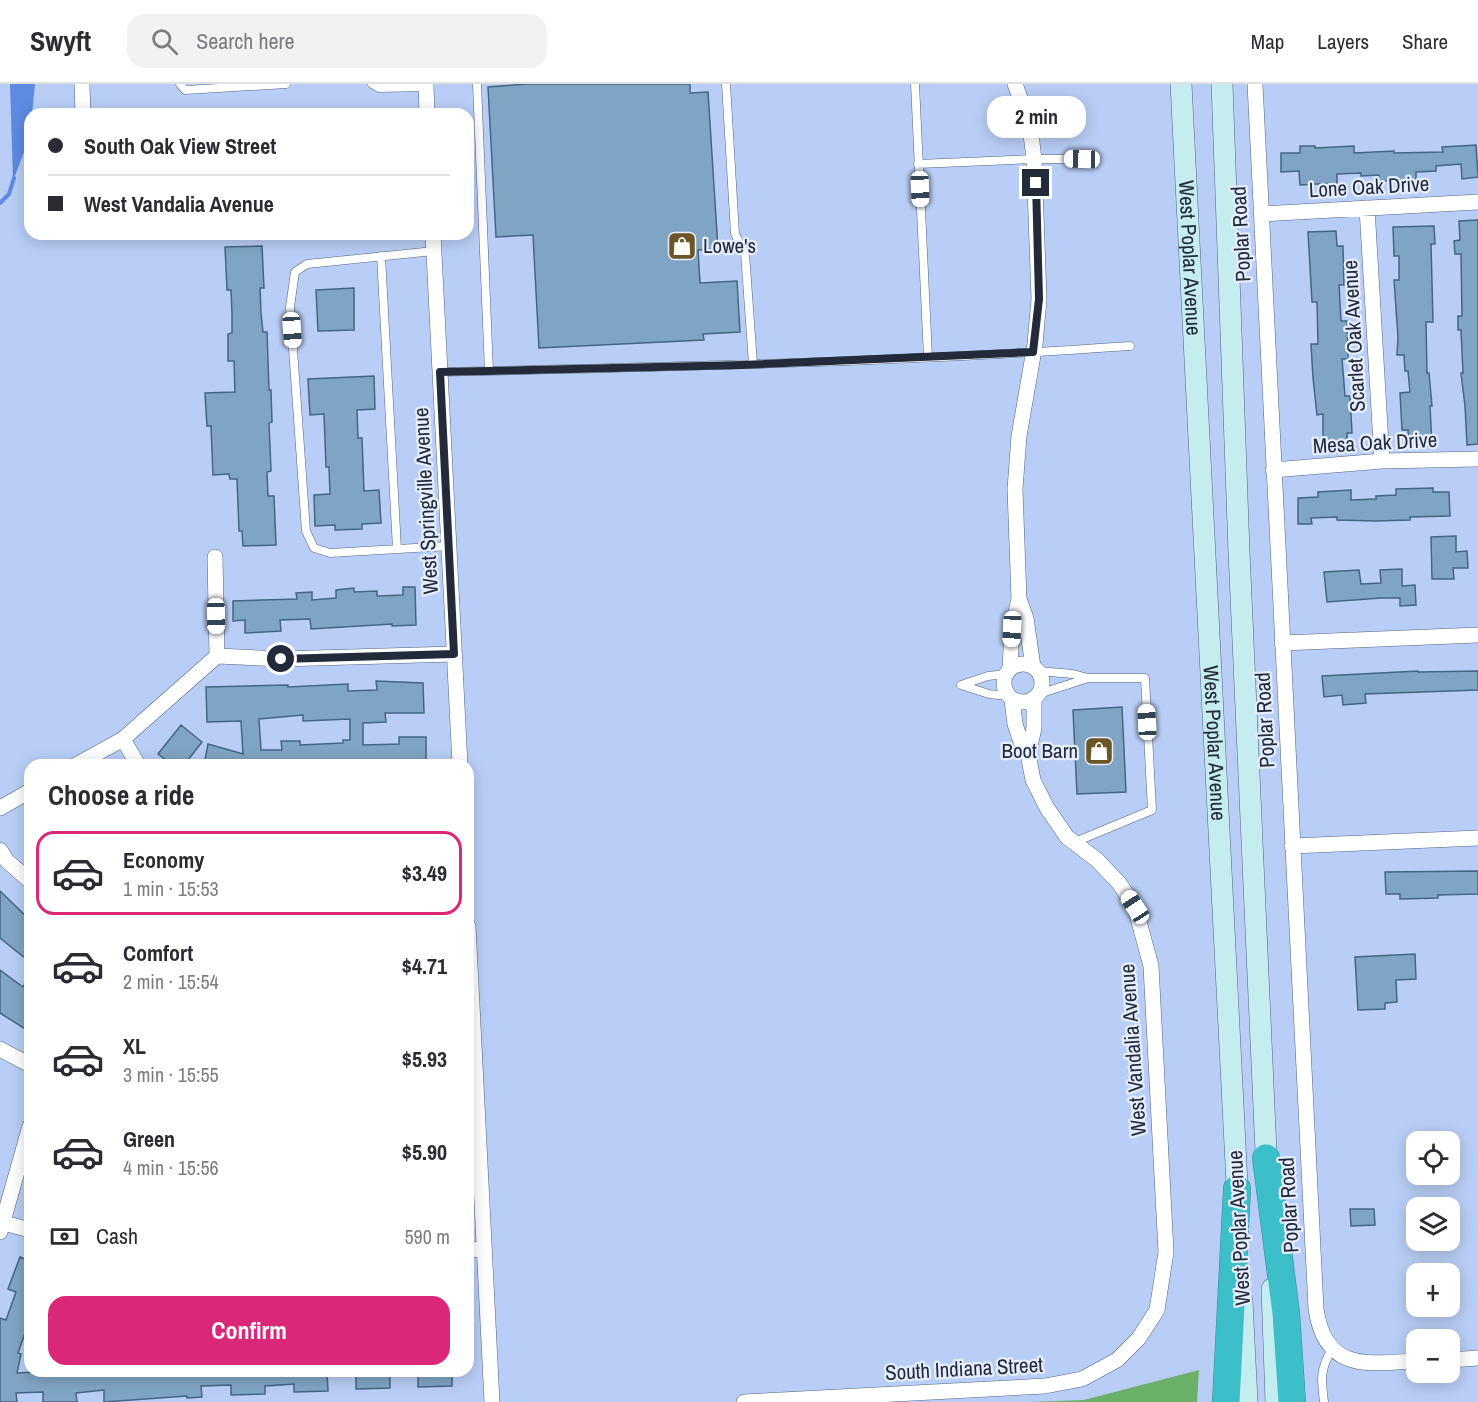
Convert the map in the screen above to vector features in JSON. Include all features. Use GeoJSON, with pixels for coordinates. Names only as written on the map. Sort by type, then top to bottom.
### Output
{"type":"FeatureCollection","features":[{"type":"Feature","properties":{"kind":"highway"},"geometry":{"type":"LineString","coordinates":[[1266,1158],[1286,1313],[1292,1402]]}},
{"type":"Feature","properties":{"kind":"highway"},"geometry":{"type":"LineString","coordinates":[[1226,1402],[1237,1189]]}},
{"type":"Feature","properties":{"kind":"main road","name":"West Poplar Avenue"},"geometry":{"type":"LineString","coordinates":[[1182,84],[1247,1402]]}},
{"type":"Feature","properties":{"kind":"main road","name":"West Poplar Avenue"},"geometry":{"type":"LineString","coordinates":[[1222,84],[1276,1402]]}},
{"type":"Feature","properties":{"kind":"street"},"geometry":{"type":"LineString","coordinates":[[82,84],[83,108]]}},
{"type":"Feature","properties":{"kind":"street"},"geometry":{"type":"LineString","coordinates":[[1015,84],[1030,126],[1035,159],[1039,288],[1033,352],[1019,436],[1016,478],[1019,599],[1012,629],[1008,671],[1003,686],[1010,698],[1023,703],[1037,696],[1042,682],[1035,669],[1026,618],[1019,599]]}},
{"type":"Feature","properties":{"kind":"street","name":"Poplar Road"},"geometry":{"type":"LineString","coordinates":[[1255,84],[1316,1309],[1318,1326],[1332,1349]]}},
{"type":"Feature","properties":{"kind":"street"},"geometry":{"type":"LineString","coordinates":[[426,85],[427,108]]}},
{"type":"Feature","properties":{"kind":"street","name":"Lone Oak Drive"},"geometry":{"type":"LineString","coordinates":[[1262,214],[1478,202]]}},
{"type":"Feature","properties":{"kind":"street","name":"Scarlet Oak Avenue"},"geometry":{"type":"LineString","coordinates":[[1367,208],[1382,461]]}},
{"type":"Feature","properties":{"kind":"street","name":"West Springville Avenue"},"geometry":{"type":"LineString","coordinates":[[433,240],[460,759]]}},
{"type":"Feature","properties":{"kind":"street","name":"Mesa Oak Drive"},"geometry":{"type":"LineString","coordinates":[[1274,470],[1382,461],[1478,459]]}},
{"type":"Feature","properties":{"kind":"street"},"geometry":{"type":"LineString","coordinates":[[215,557],[217,656]]}},
{"type":"Feature","properties":{"kind":"street"},"geometry":{"type":"LineString","coordinates":[[1282,644],[1478,635]]}},
{"type":"Feature","properties":{"kind":"street"},"geometry":{"type":"LineString","coordinates":[[87,759],[123,739],[217,656],[281,659],[454,654]]}},
{"type":"Feature","properties":{"kind":"street"},"geometry":{"type":"LineString","coordinates":[[1008,671],[1021,664],[1035,669]]}},
{"type":"Feature","properties":{"kind":"street","name":"West Vandalia Avenue"},"geometry":{"type":"LineString","coordinates":[[1028,754],[1034,728],[1037,696]]}},
{"type":"Feature","properties":{"kind":"street","name":"West Vandalia Avenue"},"geometry":{"type":"LineString","coordinates":[[1010,698],[1022,745],[1028,754],[1034,780],[1047,808],[1067,837],[1097,860],[1119,883],[1135,907],[1151,966],[1166,1252],[1157,1310]]}},
{"type":"Feature","properties":{"kind":"street"},"geometry":{"type":"LineString","coordinates":[[123,739],[135,759]]}},
{"type":"Feature","properties":{"kind":"street"},"geometry":{"type":"LineString","coordinates":[[0,808],[24,794]]}},
{"type":"Feature","properties":{"kind":"street"},"geometry":{"type":"LineString","coordinates":[[1292,846],[1478,838]]}},
{"type":"Feature","properties":{"kind":"street"},"geometry":{"type":"LineString","coordinates":[[0,850],[7,861],[24,876]]}},
{"type":"Feature","properties":{"kind":"street"},"geometry":{"type":"LineString","coordinates":[[0,1049],[24,1062]]}},
{"type":"Feature","properties":{"kind":"street"},"geometry":{"type":"LineString","coordinates":[[474,1122],[484,1249],[492,1402]]}},
{"type":"Feature","properties":{"kind":"street"},"geometry":{"type":"LineString","coordinates":[[24,1148],[2,1228],[24,1230]]}},
{"type":"Feature","properties":{"kind":"street"},"geometry":{"type":"LineString","coordinates":[[474,1250],[484,1249]]}},
{"type":"Feature","properties":{"kind":"street","name":"South Indiana Street"},"geometry":{"type":"LineString","coordinates":[[744,1402],[1045,1386],[1082,1379],[1117,1360],[1139,1338],[1157,1310]]}},
{"type":"Feature","properties":{"kind":"street"},"geometry":{"type":"LineString","coordinates":[[1332,1349],[1342,1356],[1359,1362],[1406,1361]]}},
{"type":"Feature","properties":{"kind":"street"},"geometry":{"type":"LineString","coordinates":[[1460,1359],[1478,1358]]}},
{"type":"Feature","properties":{"kind":"lane"},"geometry":{"type":"LineString","coordinates":[[180,84],[185,90],[286,84]]}},
{"type":"Feature","properties":{"kind":"lane"},"geometry":{"type":"LineString","coordinates":[[372,84],[379,88],[426,85]]}},
{"type":"Feature","properties":{"kind":"lane"},"geometry":{"type":"LineString","coordinates":[[477,84],[489,371]]}},
{"type":"Feature","properties":{"kind":"lane"},"geometry":{"type":"LineString","coordinates":[[726,84],[735,234],[745,253],[753,364]]}},
{"type":"Feature","properties":{"kind":"lane"},"geometry":{"type":"LineString","coordinates":[[915,84],[928,357]]}},
{"type":"Feature","properties":{"kind":"lane"},"geometry":{"type":"LineString","coordinates":[[918,164],[1082,159]]}},
{"type":"Feature","properties":{"kind":"lane"},"geometry":{"type":"LineString","coordinates":[[434,251],[307,264],[295,272],[290,307],[306,531],[314,548],[330,553],[449,546]]}},
{"type":"Feature","properties":{"kind":"lane"},"geometry":{"type":"LineString","coordinates":[[381,256],[396,549]]}},
{"type":"Feature","properties":{"kind":"lane"},"geometry":{"type":"LineString","coordinates":[[440,372],[753,364],[1130,346]]}},
{"type":"Feature","properties":{"kind":"lane"},"geometry":{"type":"LineString","coordinates":[[1035,669],[1088,678],[1145,678],[1152,810],[1075,842]]}},
{"type":"Feature","properties":{"kind":"lane"},"geometry":{"type":"LineString","coordinates":[[1008,671],[961,685],[1010,698]]}},
{"type":"Feature","properties":{"kind":"lane"},"geometry":{"type":"LineString","coordinates":[[1037,696],[1088,678]]}},
{"type":"Feature","properties":{"kind":"lane"},"geometry":{"type":"LineString","coordinates":[[1324,1402],[1321,1380],[1323,1364],[1332,1349]]}},
{"type":"Feature","properties":{"kind":"green space"},"geometry":{"type":"Polygon","coordinates":[[[1199,1370],[1197,1402],[1028,1402],[1084,1400],[1199,1370]]]}},
{"type":"Feature","properties":{"kind":"water"},"geometry":{"type":"Polygon","coordinates":[[[10,84],[35,84],[33,108],[24,108],[24,152],[13,181],[10,84]]]}},
{"type":"Feature","properties":{"kind":"building"},"geometry":{"type":"Polygon","coordinates":[[[526,84],[690,84],[690,93],[708,92],[718,249],[698,250],[700,283],[737,281],[740,332],[703,334],[704,340],[539,348],[533,235],[496,237],[488,87],[526,84]]]}},
{"type":"Feature","properties":{"kind":"building"},"geometry":{"type":"Polygon","coordinates":[[[1476,145],[1478,177],[1462,179],[1461,164],[1436,166],[1436,171],[1416,172],[1416,180],[1379,181],[1379,175],[1337,174],[1337,183],[1300,185],[1299,171],[1281,172],[1281,153],[1300,153],[1300,146],[1315,146],[1315,148],[1354,146],[1354,153],[1394,151],[1394,153],[1443,152],[1442,147],[1476,145]]]}},
{"type":"Feature","properties":{"kind":"building"},"geometry":{"type":"Polygon","coordinates":[[[1478,220],[1478,444],[1467,445],[1461,373],[1463,373],[1461,330],[1458,330],[1458,316],[1462,316],[1461,254],[1455,254],[1454,241],[1460,240],[1459,221],[1478,220]]]}},
{"type":"Feature","properties":{"kind":"building"},"geometry":{"type":"Polygon","coordinates":[[[1434,226],[1435,244],[1431,244],[1433,322],[1426,322],[1427,373],[1429,373],[1432,406],[1430,406],[1432,446],[1409,447],[1408,430],[1402,430],[1400,393],[1410,392],[1404,355],[1397,355],[1394,280],[1399,280],[1399,256],[1394,256],[1393,227],[1434,226]]]}},
{"type":"Feature","properties":{"kind":"building"},"geometry":{"type":"Polygon","coordinates":[[[1336,231],[1337,246],[1343,246],[1344,285],[1339,285],[1341,321],[1347,321],[1348,359],[1342,359],[1345,396],[1350,396],[1352,433],[1347,433],[1347,452],[1323,453],[1323,414],[1317,415],[1313,378],[1311,344],[1318,344],[1317,302],[1312,302],[1308,232],[1336,231]]]}},
{"type":"Feature","properties":{"kind":"building"},"geometry":{"type":"Polygon","coordinates":[[[262,246],[264,288],[260,288],[261,313],[263,332],[267,332],[272,422],[269,423],[271,471],[267,472],[268,496],[274,496],[276,545],[243,546],[242,531],[239,531],[237,479],[230,479],[229,474],[213,475],[211,426],[207,426],[205,393],[235,392],[234,361],[228,361],[228,334],[232,333],[232,314],[231,290],[227,290],[225,247],[262,246]]]}},
{"type":"Feature","properties":{"kind":"building"},"geometry":{"type":"Polygon","coordinates":[[[354,288],[354,330],[318,331],[316,290],[354,288]]]}},
{"type":"Feature","properties":{"kind":"building"},"geometry":{"type":"Polygon","coordinates":[[[374,376],[375,409],[357,410],[358,438],[362,438],[364,491],[379,490],[381,523],[362,524],[362,529],[335,530],[335,525],[315,526],[314,495],[330,494],[329,467],[326,467],[324,414],[310,415],[308,379],[374,376]]]}},
{"type":"Feature","properties":{"kind":"building"},"geometry":{"type":"Polygon","coordinates":[[[1433,488],[1433,492],[1449,492],[1450,516],[1376,521],[1337,520],[1337,517],[1311,518],[1312,524],[1298,524],[1298,498],[1318,497],[1318,492],[1351,490],[1351,500],[1396,495],[1396,489],[1433,488]]]}},
{"type":"Feature","properties":{"kind":"building"},"geometry":{"type":"Polygon","coordinates":[[[1456,536],[1456,552],[1467,551],[1468,568],[1453,568],[1454,579],[1432,579],[1431,537],[1456,536]]]}},
{"type":"Feature","properties":{"kind":"building"},"geometry":{"type":"Polygon","coordinates":[[[1402,569],[1402,586],[1415,585],[1416,605],[1400,606],[1400,598],[1327,602],[1324,572],[1359,570],[1361,584],[1381,583],[1380,570],[1402,569]]]}},
{"type":"Feature","properties":{"kind":"building"},"geometry":{"type":"Polygon","coordinates":[[[403,587],[415,587],[416,625],[392,626],[392,624],[311,629],[310,619],[280,620],[281,631],[245,633],[245,620],[233,621],[233,601],[297,599],[296,593],[312,592],[312,600],[336,598],[336,590],[354,588],[354,592],[377,591],[377,596],[403,595],[403,587]]]}},
{"type":"Feature","properties":{"kind":"building"},"geometry":{"type":"Polygon","coordinates":[[[1418,671],[1478,671],[1478,690],[1365,694],[1366,703],[1343,705],[1342,695],[1324,697],[1322,676],[1418,671]]]}},
{"type":"Feature","properties":{"kind":"building"},"geometry":{"type":"Polygon","coordinates":[[[376,681],[423,683],[424,713],[385,713],[386,722],[363,723],[363,745],[399,744],[399,737],[426,737],[426,759],[205,759],[208,744],[243,754],[241,721],[207,722],[206,687],[348,684],[348,691],[377,690],[376,681]],[[303,715],[259,719],[261,750],[282,750],[281,741],[300,741],[300,745],[343,743],[343,740],[350,740],[350,719],[303,721],[303,715]]]}},
{"type":"Feature","properties":{"kind":"building","name":"Boot Barn"},"geometry":{"type":"Polygon","coordinates":[[[1122,707],[1126,792],[1077,794],[1073,710],[1122,707]]]}},
{"type":"Feature","properties":{"kind":"building"},"geometry":{"type":"Polygon","coordinates":[[[181,725],[202,742],[189,759],[164,759],[158,754],[181,725]]]}},
{"type":"Feature","properties":{"kind":"building"},"geometry":{"type":"Polygon","coordinates":[[[1478,871],[1478,894],[1400,899],[1400,894],[1386,894],[1385,872],[1478,871]]]}},
{"type":"Feature","properties":{"kind":"building"},"geometry":{"type":"Polygon","coordinates":[[[0,891],[24,914],[24,957],[0,938],[0,891]]]}},
{"type":"Feature","properties":{"kind":"building"},"geometry":{"type":"Polygon","coordinates":[[[1415,954],[1416,979],[1396,980],[1397,1002],[1385,1003],[1385,1009],[1358,1010],[1355,957],[1415,954]]]}},
{"type":"Feature","properties":{"kind":"building"},"geometry":{"type":"Polygon","coordinates":[[[0,970],[23,987],[24,985],[24,1028],[0,1013],[0,970]]]}},
{"type":"Feature","properties":{"kind":"building"},"geometry":{"type":"Polygon","coordinates":[[[1350,1209],[1374,1209],[1375,1225],[1351,1226],[1350,1209]]]}},
{"type":"Feature","properties":{"kind":"building"},"geometry":{"type":"Polygon","coordinates":[[[20,1257],[24,1259],[24,1336],[18,1353],[21,1354],[17,1373],[24,1373],[24,1377],[327,1377],[328,1391],[294,1392],[294,1384],[265,1386],[265,1394],[231,1395],[231,1385],[201,1386],[202,1397],[104,1402],[104,1390],[76,1393],[77,1402],[43,1402],[43,1392],[16,1393],[17,1402],[0,1402],[0,1318],[6,1320],[16,1292],[8,1289],[20,1257]]]}},
{"type":"Feature","properties":{"kind":"building"},"geometry":{"type":"Polygon","coordinates":[[[356,1377],[390,1377],[390,1388],[356,1389],[356,1377]]]}},
{"type":"Feature","properties":{"kind":"building"},"geometry":{"type":"Polygon","coordinates":[[[418,1377],[452,1377],[452,1386],[418,1387],[418,1377]]]}},
{"type":"Feature","properties":{"kind":"waterway"},"geometry":{"type":"LineString","coordinates":[[0,203],[9,194],[14,178]]}},
{"type":"Feature","properties":{"kind":"place","name":"Lowe's"},"geometry":{"type":"Point","coordinates":[682,246]}},
{"type":"Feature","properties":{"kind":"place","name":"Boot Barn"},"geometry":{"type":"Point","coordinates":[1099,751]}},
{"type":"Feature","properties":{"kind":"route"},"geometry":{"type":"LineString","coordinates":[[281,659],[454,654],[440,372],[742,365],[1033,352],[1039,299],[1036,183]]}}]}
